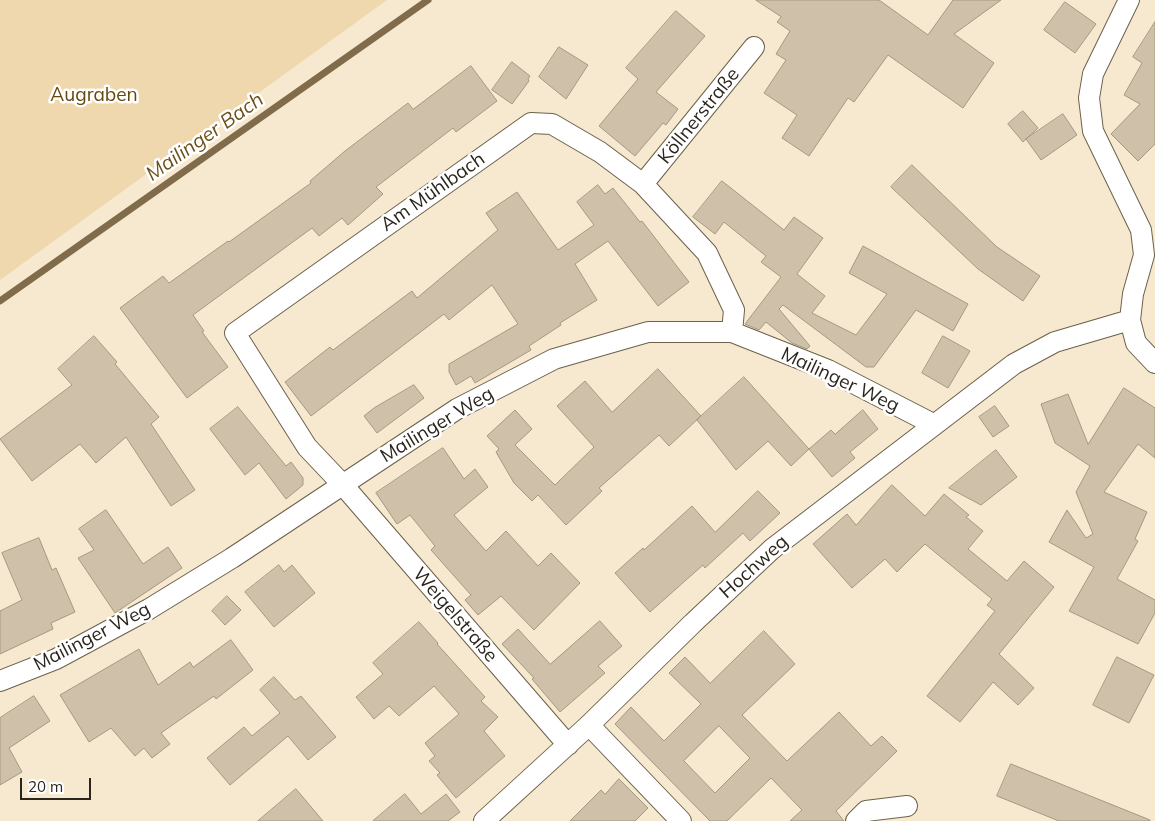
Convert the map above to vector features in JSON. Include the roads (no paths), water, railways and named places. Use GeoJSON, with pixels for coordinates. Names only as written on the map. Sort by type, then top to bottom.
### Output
{"type":"FeatureCollection","features":[{"type":"Feature","properties":{"kind":"street"},"geometry":{"type":"LineString","coordinates":[[1129,0],[1093,74],[1089,98],[1093,131],[1141,230],[1149,254],[1133,294],[1130,320],[1136,343],[1155,364]]}},
{"type":"Feature","properties":{"kind":"street","name":"Köllnerstraße"},"geometry":{"type":"LineString","coordinates":[[643,184],[754,47]]}},
{"type":"Feature","properties":{"kind":"street","name":"Am Mühlbach"},"geometry":{"type":"LineString","coordinates":[[343,485],[308,447],[235,333],[531,123],[552,124],[600,152],[643,184],[707,253],[734,310],[732,332]]}},
{"type":"Feature","properties":{"kind":"street","name":"Hochweg"},"geometry":{"type":"LineString","coordinates":[[484,821],[590,725],[693,623],[772,549],[933,424],[1014,364],[1055,342],[1130,320]]}},
{"type":"Feature","properties":{"kind":"street","name":"Mailinger Weg"},"geometry":{"type":"LineString","coordinates":[[0,682],[56,659],[149,609],[232,558],[457,409],[554,359],[648,332],[732,332],[828,370],[933,424]]}},
{"type":"Feature","properties":{"kind":"street","name":"Weigelstraße"},"geometry":{"type":"LineString","coordinates":[[343,485],[568,745]]}},
{"type":"Feature","properties":{"kind":"street"},"geometry":{"type":"LineString","coordinates":[[590,725],[682,821]]}},
{"type":"Feature","properties":{"kind":"street"},"geometry":{"type":"LineString","coordinates":[[856,821],[866,811],[907,806]]}},
{"type":"Feature","properties":{"kind":"waterway","name":"Mailinger Bach"},"geometry":{"type":"LineString","coordinates":[[0,301],[428,0]]}},
{"type":"Feature","properties":{"kind":"park label","name":"Augraben"},"geometry":{"type":"Point","coordinates":[94,95]}}]}
